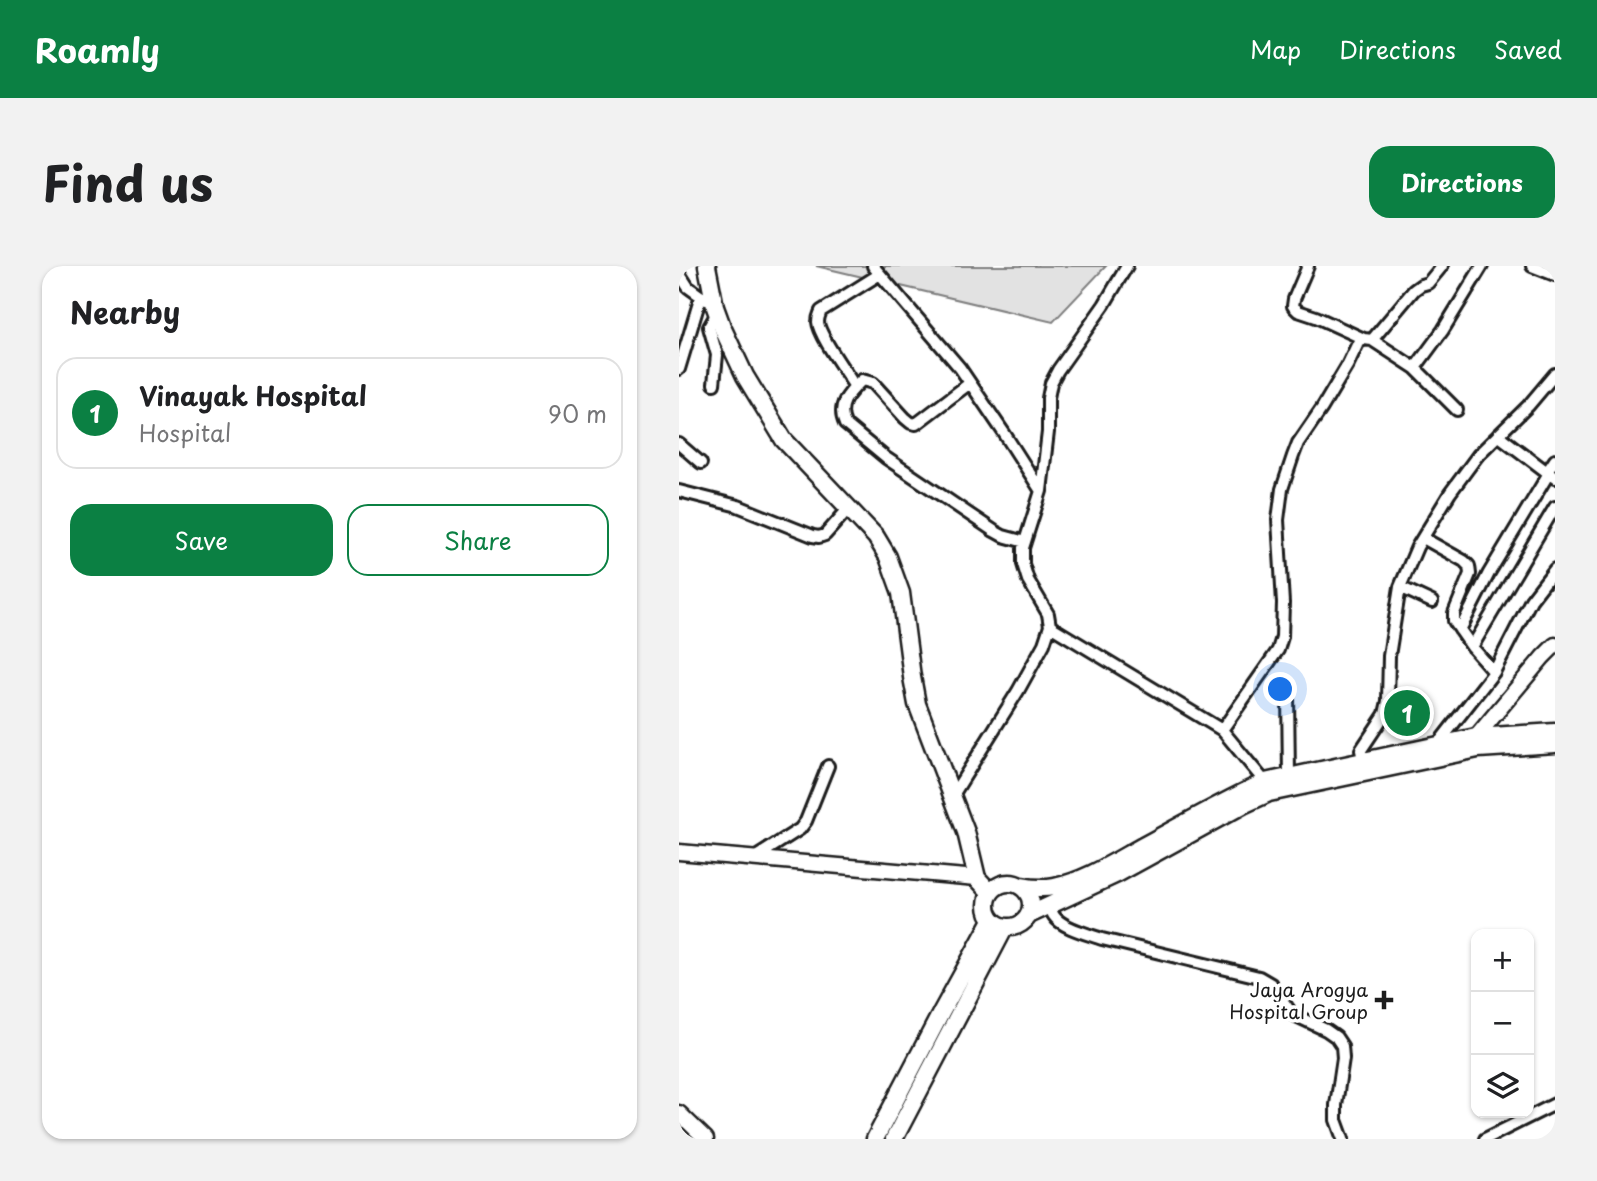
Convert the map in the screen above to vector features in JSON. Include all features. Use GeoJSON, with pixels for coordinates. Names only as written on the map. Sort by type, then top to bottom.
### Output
{"type":"FeatureCollection","features":[{"type":"Feature","properties":{"kind":"main road"},"geometry":{"type":"LineString","coordinates":[[707,266],[716,310],[745,376],[785,440],[876,537],[888,557],[901,593],[917,704],[966,832],[978,878],[990,892]]}},
{"type":"Feature","properties":{"kind":"main road"},"geometry":{"type":"LineString","coordinates":[[998,924],[986,906],[990,892],[996,886],[1013,883],[1035,888],[1070,883],[1112,864],[1237,794],[1477,743],[1555,732]]}},
{"type":"Feature","properties":{"kind":"main road"},"geometry":{"type":"LineString","coordinates":[[998,924],[1019,925],[1029,915],[1117,874],[1243,805],[1267,787],[1289,776],[1437,745],[1555,744]]}},
{"type":"Feature","properties":{"kind":"main road"},"geometry":{"type":"LineString","coordinates":[[1021,886],[1028,892],[1031,901],[1029,915]]}},
{"type":"Feature","properties":{"kind":"main road"},"geometry":{"type":"LineString","coordinates":[[875,1139],[942,1010],[998,924]]}},
{"type":"Feature","properties":{"kind":"main road"},"geometry":{"type":"LineString","coordinates":[[894,1139],[998,924]]}},
{"type":"Feature","properties":{"kind":"street"},"geometry":{"type":"LineString","coordinates":[[953,795],[1018,691],[1044,644],[1050,626],[1048,614],[1027,580],[1023,548],[1041,491],[1051,383],[1127,266]]}},
{"type":"Feature","properties":{"kind":"street"},"geometry":{"type":"LineString","coordinates":[[1308,266],[1294,299],[1293,306],[1298,311],[1368,339],[1415,368],[1457,410]]}},
{"type":"Feature","properties":{"kind":"street"},"geometry":{"type":"LineString","coordinates":[[1223,730],[1278,650],[1282,637],[1283,603],[1278,520],[1282,489],[1293,456],[1358,343],[1368,339],[1414,290],[1429,283],[1442,266]]}},
{"type":"Feature","properties":{"kind":"street"},"geometry":{"type":"LineString","coordinates":[[1415,368],[1443,330],[1482,266]]}},
{"type":"Feature","properties":{"kind":"street"},"geometry":{"type":"LineString","coordinates":[[1532,266],[1555,275]]}},
{"type":"Feature","properties":{"kind":"street"},"geometry":{"type":"LineString","coordinates":[[855,387],[823,335],[818,318],[821,311],[876,270],[960,368],[1041,491]]}},
{"type":"Feature","properties":{"kind":"street"},"geometry":{"type":"LineString","coordinates":[[679,273],[688,287],[716,310],[709,327],[717,355],[713,384]]}},
{"type":"Feature","properties":{"kind":"street"},"geometry":{"type":"LineString","coordinates":[[679,369],[701,296]]}},
{"type":"Feature","properties":{"kind":"street"},"geometry":{"type":"LineString","coordinates":[[1363,760],[1361,751],[1385,714],[1388,701],[1389,656],[1400,587],[1423,538],[1450,493],[1478,455],[1528,406],[1555,374]]}},
{"type":"Feature","properties":{"kind":"street"},"geometry":{"type":"LineString","coordinates":[[970,383],[916,424],[905,418],[873,383],[862,380],[846,397],[842,405],[842,418],[845,424],[886,458],[1003,536],[1025,542]]}},
{"type":"Feature","properties":{"kind":"street"},"geometry":{"type":"LineString","coordinates":[[1498,435],[1550,474]]}},
{"type":"Feature","properties":{"kind":"street"},"geometry":{"type":"LineString","coordinates":[[679,444],[701,463]]}},
{"type":"Feature","properties":{"kind":"street"},"geometry":{"type":"LineString","coordinates":[[1460,630],[1489,573],[1550,474],[1555,460]]}},
{"type":"Feature","properties":{"kind":"street"},"geometry":{"type":"LineString","coordinates":[[679,491],[738,506],[820,537],[849,508]]}},
{"type":"Feature","properties":{"kind":"street"},"geometry":{"type":"LineString","coordinates":[[1472,647],[1555,507]]}},
{"type":"Feature","properties":{"kind":"street"},"geometry":{"type":"LineString","coordinates":[[1423,538],[1469,566],[1470,573],[1453,617],[1472,647],[1494,672]]}},
{"type":"Feature","properties":{"kind":"street"},"geometry":{"type":"LineString","coordinates":[[1437,745],[1494,672],[1531,600],[1555,569]]}},
{"type":"Feature","properties":{"kind":"street"},"geometry":{"type":"LineString","coordinates":[[1400,587],[1432,601]]}},
{"type":"Feature","properties":{"kind":"street"},"geometry":{"type":"LineString","coordinates":[[1050,626],[1223,730],[1267,787]]}},
{"type":"Feature","properties":{"kind":"street"},"geometry":{"type":"LineString","coordinates":[[1477,743],[1555,645]]}},
{"type":"Feature","properties":{"kind":"street"},"geometry":{"type":"LineString","coordinates":[[1288,693],[1289,776]]}},
{"type":"Feature","properties":{"kind":"street"},"geometry":{"type":"LineString","coordinates":[[753,859],[800,830],[828,766]]}},
{"type":"Feature","properties":{"kind":"street"},"geometry":{"type":"LineString","coordinates":[[679,852],[978,878]]}},
{"type":"Feature","properties":{"kind":"street"},"geometry":{"type":"LineString","coordinates":[[1050,904],[1054,916],[1078,931],[1259,977],[1271,984],[1292,1014],[1326,1030],[1336,1037],[1342,1046],[1336,1120],[1343,1139]]}},
{"type":"Feature","properties":{"kind":"street"},"geometry":{"type":"LineString","coordinates":[[1485,1139],[1555,1104]]}},
{"type":"Feature","properties":{"kind":"street"},"geometry":{"type":"LineString","coordinates":[[679,1113],[706,1139]]}},
{"type":"Feature","properties":{"kind":"shaded area"},"geometry":{"type":"Polygon","coordinates":[[[816,266],[1106,266],[1053,322],[816,266]]]}},
{"type":"Feature","properties":{"kind":"place","name":"Vinayak Hospital"},"geometry":{"type":"Point","coordinates":[1407,713]}},
{"type":"Feature","properties":{"kind":"place","name":"Jaya Arogya Hospital Group"},"geometry":{"type":"Point","coordinates":[1384,1000]}}]}
